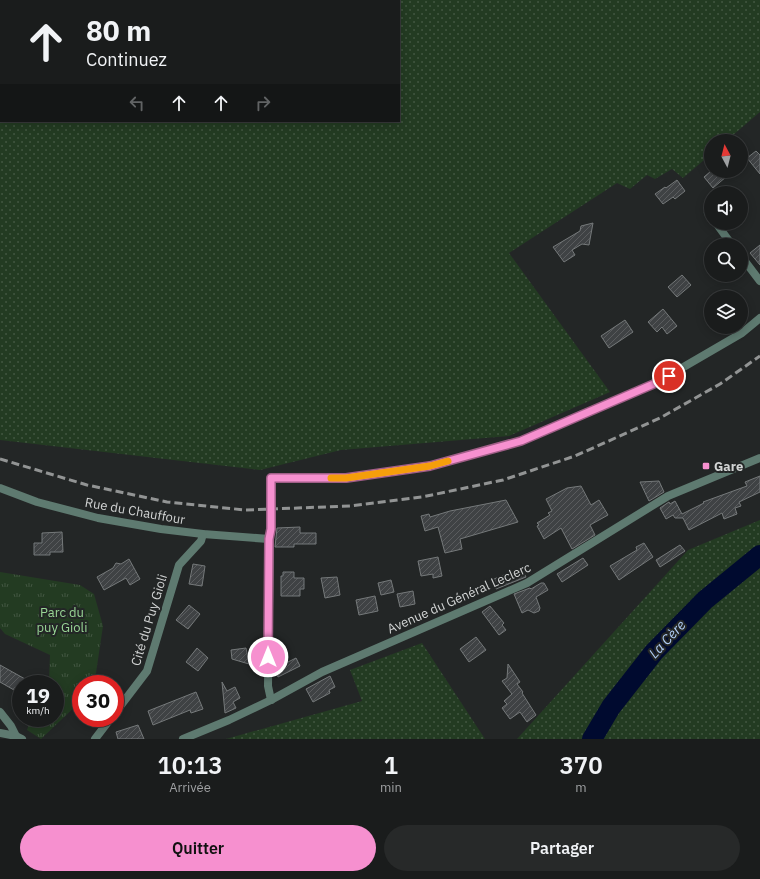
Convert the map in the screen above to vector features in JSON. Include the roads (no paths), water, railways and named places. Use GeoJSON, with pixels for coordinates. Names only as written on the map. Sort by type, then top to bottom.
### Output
{"type":"FeatureCollection","features":[{"type":"Feature","properties":{"kind":"street"},"geometry":{"type":"LineString","coordinates":[[748,265],[760,281]]}},
{"type":"Feature","properties":{"kind":"street"},"geometry":{"type":"LineString","coordinates":[[271,700],[268,686],[271,478],[346,478],[430,466],[521,441],[656,383],[742,333],[760,318]]}},
{"type":"Feature","properties":{"kind":"street","name":"Avenue du Général Leclerc"},"geometry":{"type":"LineString","coordinates":[[183,739],[229,720],[271,700],[322,672],[527,583],[668,496],[760,458]]}},
{"type":"Feature","properties":{"kind":"street","name":"Rue du Chauffour"},"geometry":{"type":"LineString","coordinates":[[0,488],[37,502],[98,518],[161,529],[269,539]]}},
{"type":"Feature","properties":{"kind":"street","name":"Cité du Puy Gioli"},"geometry":{"type":"LineString","coordinates":[[124,701],[147,671],[179,565],[201,541],[203,534]]}},
{"type":"Feature","properties":{"kind":"street"},"geometry":{"type":"LineString","coordinates":[[0,712],[19,737]]}},
{"type":"Feature","properties":{"kind":"street"},"geometry":{"type":"LineString","coordinates":[[95,739],[104,727]]}},
{"type":"Feature","properties":{"kind":"street"},"geometry":{"type":"LineString","coordinates":[[0,733],[19,737]]}},
{"type":"Feature","properties":{"kind":"waterway","name":"La Cère"},"geometry":{"type":"LineString","coordinates":[[592,739],[611,707],[654,652],[705,600],[760,555]]}},
{"type":"Feature","properties":{"kind":"railway"},"geometry":{"type":"LineString","coordinates":[[0,459],[87,485],[167,502],[245,510],[350,506],[422,497],[503,480],[575,456],[660,418],[720,384],[760,356]]}},
{"type":"Feature","properties":{"kind":"place","name":"Gare"},"geometry":{"type":"Point","coordinates":[706,466]}},
{"type":"Feature","properties":{"kind":"park label","name":"Parc du puy Gioli"},"geometry":{"type":"Point","coordinates":[62,620]}}]}
